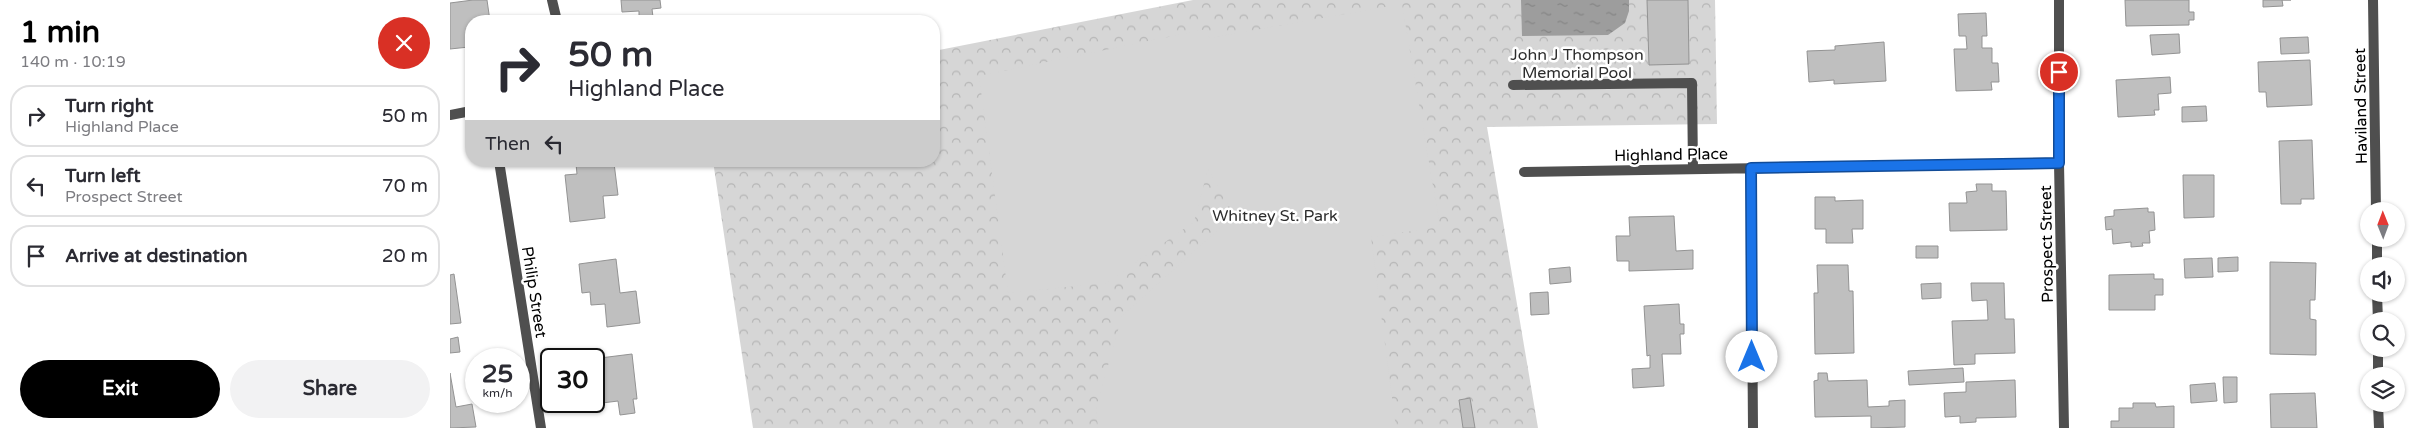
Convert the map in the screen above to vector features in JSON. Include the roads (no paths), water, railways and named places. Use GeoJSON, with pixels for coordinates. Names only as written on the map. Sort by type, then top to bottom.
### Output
{"type":"FeatureCollection","features":[{"type":"Feature","properties":{"kind":"street"},"geometry":{"type":"LineString","coordinates":[[552,0],[556,15]]}},
{"type":"Feature","properties":{"kind":"street","name":"Prospect Street"},"geometry":{"type":"LineString","coordinates":[[2059,0],[2059,163],[2064,428]]}},
{"type":"Feature","properties":{"kind":"street","name":"Haviland Street"},"geometry":{"type":"LineString","coordinates":[[2373,0],[2376,202]]}},
{"type":"Feature","properties":{"kind":"street"},"geometry":{"type":"LineString","coordinates":[[1513,84],[1692,83],[1693,169]]}},
{"type":"Feature","properties":{"kind":"street"},"geometry":{"type":"LineString","coordinates":[[450,115],[465,112]]}},
{"type":"Feature","properties":{"kind":"street","name":"Highland Place"},"geometry":{"type":"LineString","coordinates":[[1524,172],[2059,163]]}},
{"type":"Feature","properties":{"kind":"street","name":"Philip Street"},"geometry":{"type":"LineString","coordinates":[[500,167],[540,428]]}},
{"type":"Feature","properties":{"kind":"street"},"geometry":{"type":"LineString","coordinates":[[1751,168],[1753,428]]}},
{"type":"Feature","properties":{"kind":"street"},"geometry":{"type":"LineString","coordinates":[[2378,412],[2379,428]]}},
{"type":"Feature","properties":{"kind":"water"},"geometry":{"type":"Polygon","coordinates":[[[1521,0],[1629,0],[1629,11],[1625,23],[1608,35],[1522,36],[1521,0]]]}},
{"type":"Feature","properties":{"kind":"park label","name":"John J Thompson Memorial Pool"},"geometry":{"type":"Point","coordinates":[1577,63]}},
{"type":"Feature","properties":{"kind":"park label","name":"Whitney St. Park"},"geometry":{"type":"Point","coordinates":[1275,215]}}]}
